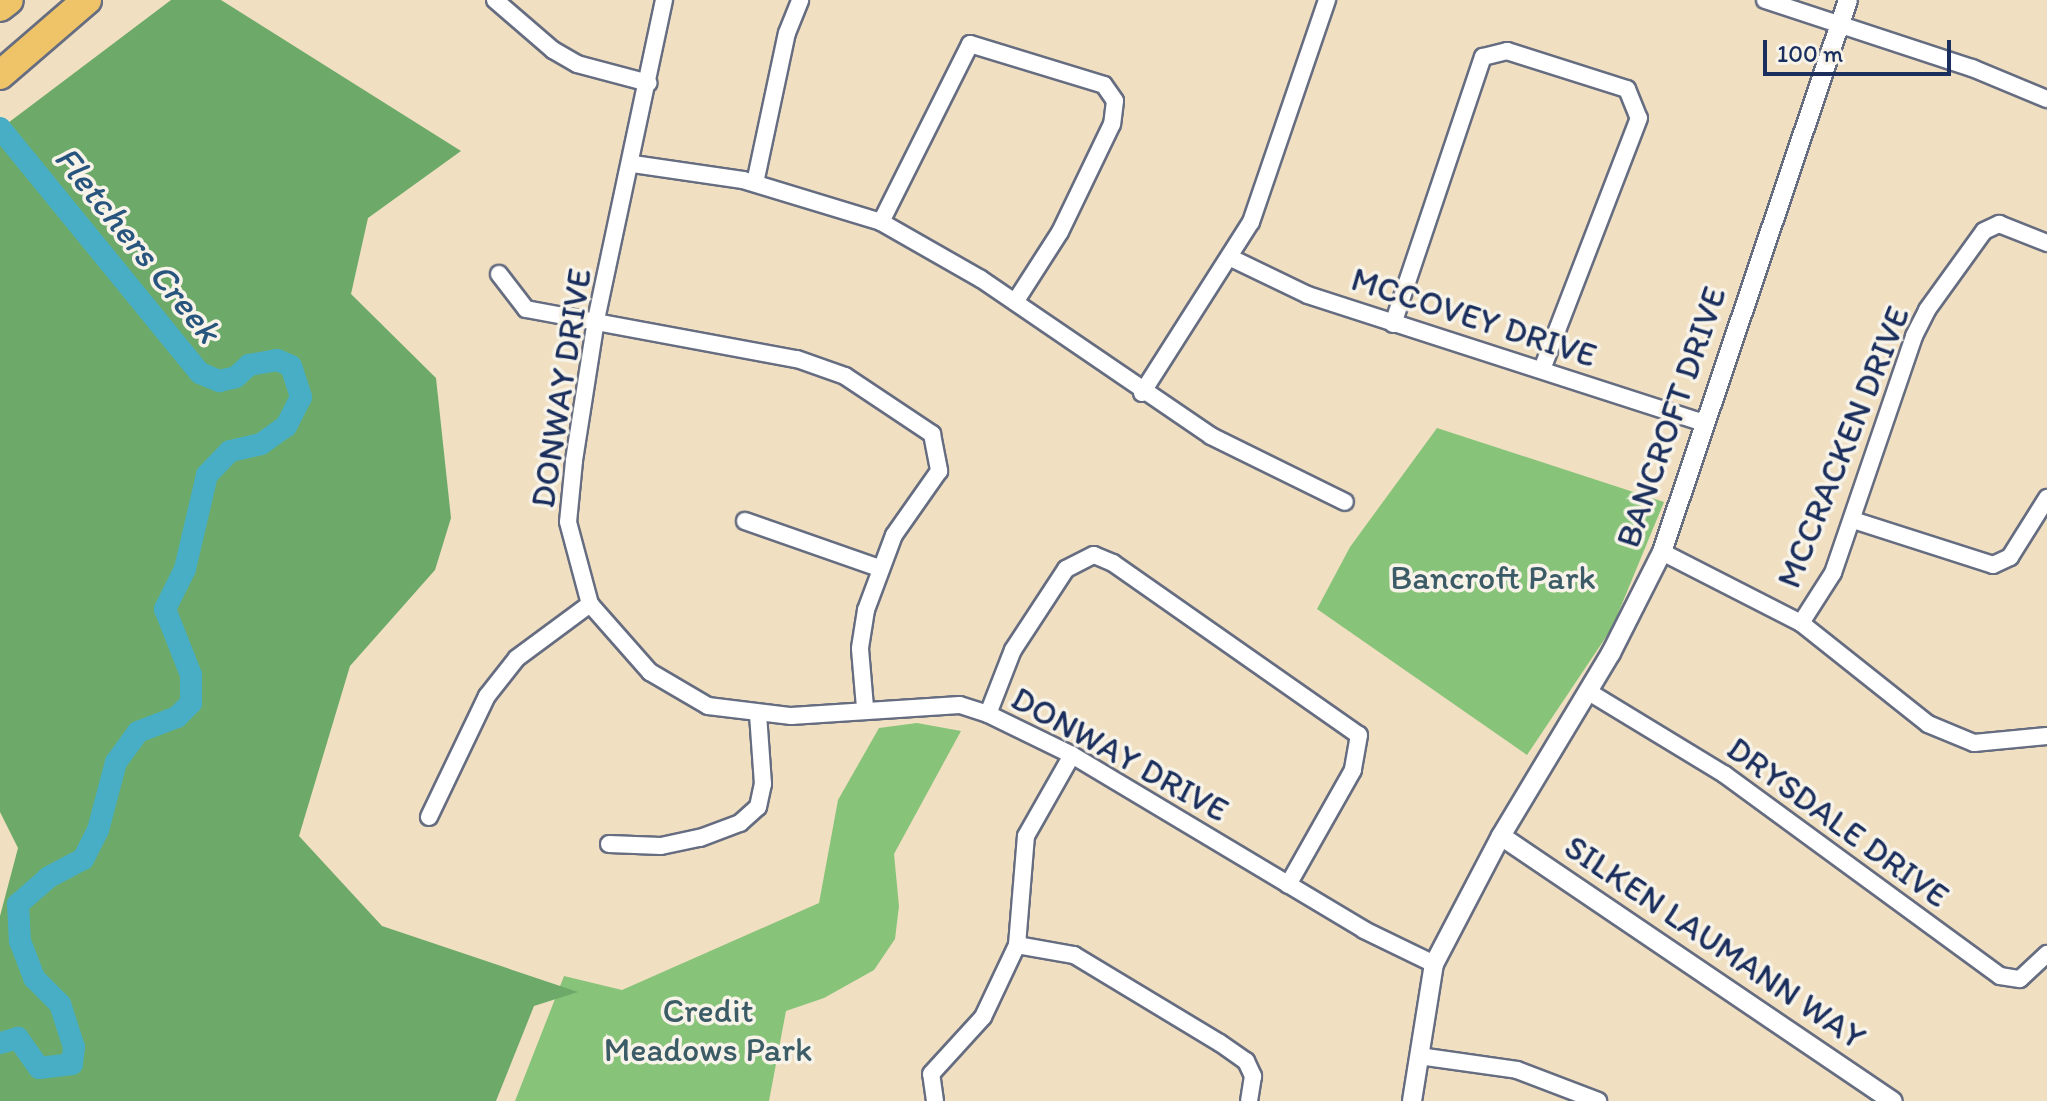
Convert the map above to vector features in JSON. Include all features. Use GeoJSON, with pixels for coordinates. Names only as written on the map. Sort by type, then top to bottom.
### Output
{"type":"FeatureCollection","features":[{"type":"Feature","properties":{"kind":"highway"},"geometry":{"type":"LineString","coordinates":[[0,7],[9,0]]}},
{"type":"Feature","properties":{"kind":"highway"},"geometry":{"type":"LineString","coordinates":[[2,74],[87,0]]}},
{"type":"Feature","properties":{"kind":"street"},"geometry":{"type":"LineString","coordinates":[[495,0],[553,50],[577,64],[649,83]]}},
{"type":"Feature","properties":{"kind":"street","name":"DONWAY DRIVE"},"geometry":{"type":"LineString","coordinates":[[664,0],[633,164],[596,320],[568,522],[590,604],[650,672],[708,706],[758,715],[865,707],[960,705],[988,714],[1072,755],[1288,885],[1434,964]]}},
{"type":"Feature","properties":{"kind":"street"},"geometry":{"type":"LineString","coordinates":[[755,183],[787,33],[800,0]]}},
{"type":"Feature","properties":{"kind":"street"},"geometry":{"type":"LineString","coordinates":[[1142,393],[1231,258],[1251,222],[1327,0]]}},
{"type":"Feature","properties":{"kind":"street"},"geometry":{"type":"LineString","coordinates":[[1765,0],[1841,24],[2047,99]]}},
{"type":"Feature","properties":{"kind":"street","name":"BANCROFT DRIVE"},"geometry":{"type":"LineString","coordinates":[[1412,1101],[1434,964],[1501,836],[1589,692],[1662,552],[1848,0]]}},
{"type":"Feature","properties":{"kind":"street"},"geometry":{"type":"LineString","coordinates":[[881,222],[970,44],[1104,85],[1115,101],[1112,124],[1060,232],[1015,302]]}},
{"type":"Feature","properties":{"kind":"street"},"geometry":{"type":"LineString","coordinates":[[1393,324],[1483,57],[1507,51],[1627,89],[1639,118],[1542,370]]}},
{"type":"Feature","properties":{"kind":"street"},"geometry":{"type":"LineString","coordinates":[[633,164],[755,183],[881,222],[1015,302],[1142,393],[1266,466],[1345,502]]}},
{"type":"Feature","properties":{"kind":"street","name":"MCCRACKEN DRIVE"},"geometry":{"type":"LineString","coordinates":[[1801,623],[1833,573],[1914,336],[1927,310],[1984,231],[1999,224],[2047,243]]}},
{"type":"Feature","properties":{"kind":"street","name":"MCCOVEY DRIVE"},"geometry":{"type":"LineString","coordinates":[[1231,258],[1308,295],[1704,423]]}},
{"type":"Feature","properties":{"kind":"street"},"geometry":{"type":"LineString","coordinates":[[499,274],[526,309],[797,359],[845,376],[932,434],[939,471],[894,535],[879,568],[860,649],[865,707]]}},
{"type":"Feature","properties":{"kind":"street"},"geometry":{"type":"LineString","coordinates":[[1853,520],[1993,565],[2010,557],[2047,498]]}},
{"type":"Feature","properties":{"kind":"street"},"geometry":{"type":"LineString","coordinates":[[745,521],[879,568]]}},
{"type":"Feature","properties":{"kind":"street"},"geometry":{"type":"LineString","coordinates":[[1662,552],[1801,623],[1928,724],[1974,743],[2045,743]]}},
{"type":"Feature","properties":{"kind":"street"},"geometry":{"type":"LineString","coordinates":[[988,714],[1013,650],[1066,569],[1094,555],[1113,563],[1359,735],[1353,770],[1288,885]]}},
{"type":"Feature","properties":{"kind":"street"},"geometry":{"type":"LineString","coordinates":[[429,817],[487,696],[517,658],[590,604]]}},
{"type":"Feature","properties":{"kind":"street","name":"DRYSDALE DRIVE"},"geometry":{"type":"LineString","coordinates":[[1589,692],[1724,774],[2000,976],[2020,979],[2047,954]]}},
{"type":"Feature","properties":{"kind":"street"},"geometry":{"type":"LineString","coordinates":[[609,844],[661,846],[700,838],[749,815],[758,807],[763,784],[758,715]]}},
{"type":"Feature","properties":{"kind":"street"},"geometry":{"type":"LineString","coordinates":[[935,1101],[931,1074],[983,1017],[1017,945],[1026,836],[1072,755]]}},
{"type":"Feature","properties":{"kind":"street","name":"SILKEN LAUMANN WAY"},"geometry":{"type":"LineString","coordinates":[[1501,836],[1893,1101]]}},
{"type":"Feature","properties":{"kind":"street"},"geometry":{"type":"LineString","coordinates":[[1017,945],[1074,955],[1220,1043],[1246,1061],[1253,1076],[1249,1101]]}},
{"type":"Feature","properties":{"kind":"street"},"geometry":{"type":"LineString","coordinates":[[1419,1056],[1517,1070],[1598,1101]]}},
{"type":"Feature","properties":{"kind":"green space"},"geometry":{"type":"Polygon","coordinates":[[[171,0],[221,0],[461,151],[368,218],[351,294],[436,378],[451,518],[435,570],[350,666],[299,836],[382,926],[578,992],[534,1006],[496,1101],[0,1101],[0,916],[18,848],[0,812],[0,129],[171,0]]]}},
{"type":"Feature","properties":{"kind":"green space","name":"Bancroft Park"},"geometry":{"type":"Polygon","coordinates":[[[1437,428],[1664,502],[1612,628],[1527,755],[1317,609],[1350,547],[1437,428]]]}},
{"type":"Feature","properties":{"kind":"green space","name":"Credit Meadows Park"},"geometry":{"type":"Polygon","coordinates":[[[917,723],[961,731],[894,854],[899,906],[895,939],[874,970],[824,998],[786,1011],[769,1101],[515,1101],[564,976],[622,990],[819,903],[838,800],[879,728],[917,723]]]}},
{"type":"Feature","properties":{"kind":"waterway","name":"Fletchers Creek"},"geometry":{"type":"LineString","coordinates":[[0,128],[200,373],[219,381],[236,377],[249,365],[277,360],[291,366],[301,397],[286,426],[261,444],[230,451],[207,475],[185,569],[165,609],[191,675],[191,703],[177,717],[138,732],[116,762],[98,830],[83,859],[48,878],[18,904],[20,941],[34,978],[60,1004],[74,1047],[72,1064],[39,1068],[18,1038],[0,1043]]}}]}
